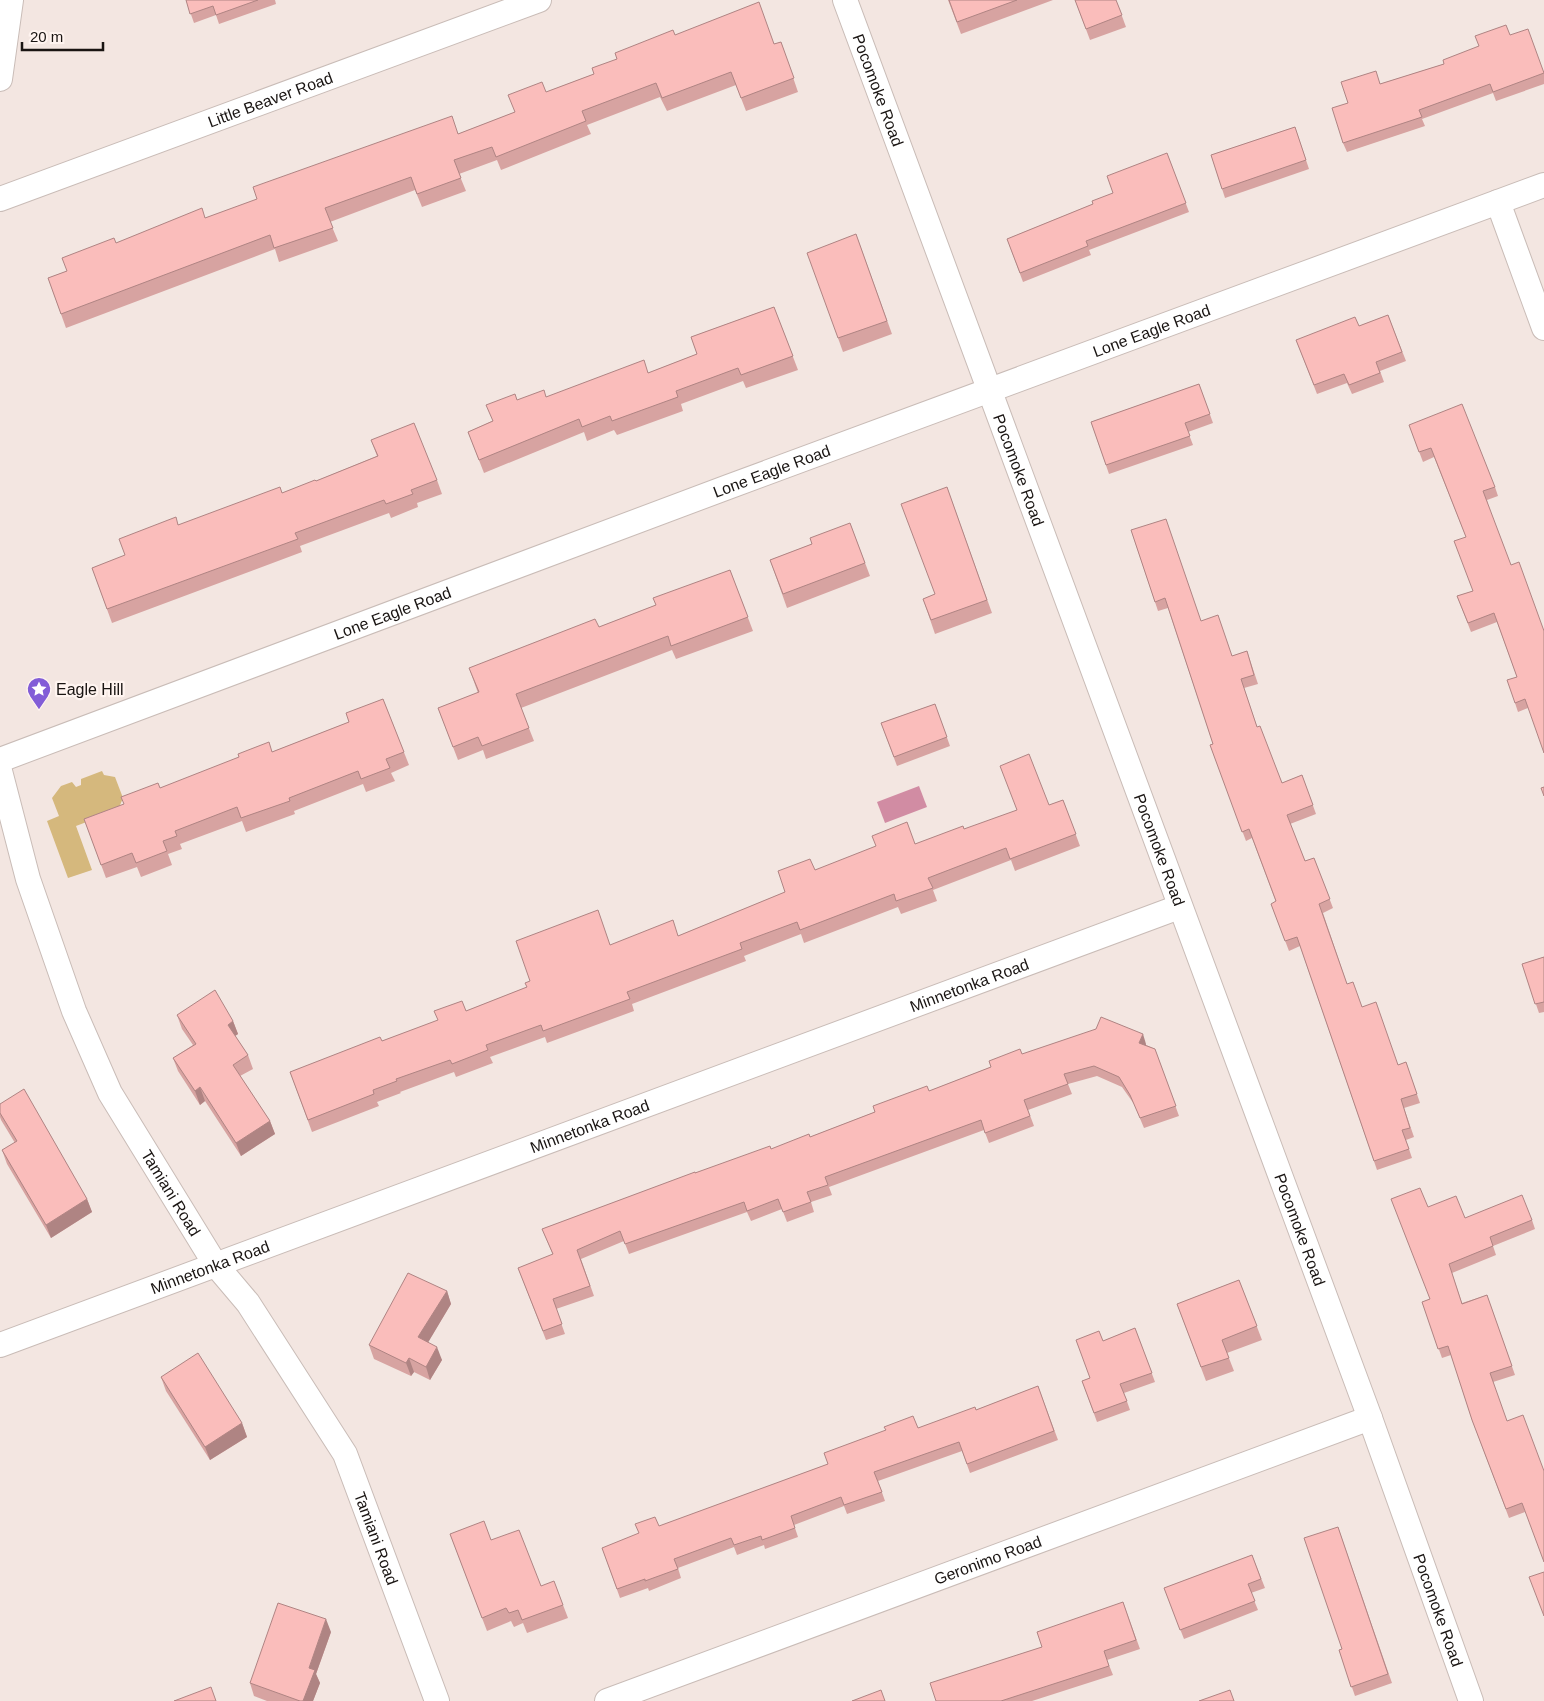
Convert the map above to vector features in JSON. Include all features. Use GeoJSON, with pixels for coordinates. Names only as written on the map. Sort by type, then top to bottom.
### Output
{"type":"FeatureCollection","features":[{"type":"Feature","properties":{"kind":"street"},"geometry":{"type":"LineString","coordinates":[[0,79],[11,0]]}},
{"type":"Feature","properties":{"kind":"street","name":"Little Beaver Road"},"geometry":{"type":"LineString","coordinates":[[0,199],[539,0]]}},
{"type":"Feature","properties":{"kind":"street","name":"Pocomoke Road"},"geometry":{"type":"LineString","coordinates":[[845,0],[1179,907],[1370,1418],[1471,1701]]}},
{"type":"Feature","properties":{"kind":"street","name":"Lone Eagle Road"},"geometry":{"type":"LineString","coordinates":[[0,760],[1544,185]]}},
{"type":"Feature","properties":{"kind":"street"},"geometry":{"type":"LineString","coordinates":[[1498,202],[1544,328]]}},
{"type":"Feature","properties":{"kind":"street","name":"Tamiani Road"},"geometry":{"type":"LineString","coordinates":[[0,771],[28,879],[74,1011],[110,1093],[215,1264],[248,1303],[345,1454],[437,1701]]}},
{"type":"Feature","properties":{"kind":"street","name":"Minnetonka Road"},"geometry":{"type":"LineString","coordinates":[[0,1345],[1179,907]]}},
{"type":"Feature","properties":{"kind":"street","name":"Geronimo Road"},"geometry":{"type":"LineString","coordinates":[[607,1701],[1370,1418]]}},
{"type":"Feature","properties":{"kind":"shaded area"},"geometry":{"type":"Polygon","coordinates":[[[102,771],[104,775],[115,777],[123,798],[118,810],[76,826],[92,870],[68,878],[47,821],[59,816],[52,798],[61,786],[72,782],[76,787],[81,785],[81,779],[102,771]]]}},
{"type":"Feature","properties":{"kind":"shaded area"},"geometry":{"type":"Polygon","coordinates":[[[919,786],[927,807],[885,823],[877,802],[919,786]]]}},
{"type":"Feature","properties":{"kind":"building"},"geometry":{"type":"Polygon","coordinates":[[[186,0],[258,0],[216,15],[213,6],[190,14],[186,0]]]}},
{"type":"Feature","properties":{"kind":"building"},"geometry":{"type":"Polygon","coordinates":[[[949,0],[1017,0],[957,22],[949,0]]]}},
{"type":"Feature","properties":{"kind":"building"},"geometry":{"type":"Polygon","coordinates":[[[1075,0],[1116,0],[1122,15],[1086,29],[1075,0]]]}},
{"type":"Feature","properties":{"kind":"building"},"geometry":{"type":"Polygon","coordinates":[[[759,2],[774,44],[781,42],[794,78],[741,98],[731,72],[662,98],[656,83],[582,111],[586,121],[496,157],[492,147],[454,160],[461,178],[417,194],[411,177],[325,208],[333,228],[274,248],[270,235],[61,314],[48,278],[67,271],[62,258],[114,238],[116,243],[202,208],[205,218],[257,199],[253,187],[452,116],[458,134],[515,112],[508,95],[542,82],[546,92],[594,74],[592,68],[617,59],[615,53],[673,30],[675,35],[759,2]]]}},
{"type":"Feature","properties":{"kind":"building"},"geometry":{"type":"Polygon","coordinates":[[[1506,25],[1510,35],[1528,29],[1544,73],[1493,92],[1490,84],[1419,110],[1422,117],[1343,143],[1332,108],[1348,103],[1341,82],[1376,71],[1380,84],[1444,64],[1443,60],[1479,46],[1475,36],[1506,25]]]}},
{"type":"Feature","properties":{"kind":"building"},"geometry":{"type":"Polygon","coordinates":[[[1295,127],[1306,160],[1222,189],[1211,155],[1295,127]]]}},
{"type":"Feature","properties":{"kind":"building"},"geometry":{"type":"Polygon","coordinates":[[[1167,153],[1186,203],[1086,241],[1088,246],[1020,273],[1007,239],[1093,204],[1092,201],[1113,193],[1107,176],[1167,153]]]}},
{"type":"Feature","properties":{"kind":"building"},"geometry":{"type":"Polygon","coordinates":[[[856,234],[887,321],[838,338],[807,253],[856,234]]]}},
{"type":"Feature","properties":{"kind":"building"},"geometry":{"type":"Polygon","coordinates":[[[774,307],[793,356],[741,375],[738,368],[676,391],[678,397],[612,421],[610,416],[582,427],[579,419],[479,460],[468,432],[493,421],[486,405],[515,394],[517,400],[544,390],[546,397],[644,360],[648,373],[697,354],[691,337],[774,307]]]}},
{"type":"Feature","properties":{"kind":"building"},"geometry":{"type":"Polygon","coordinates":[[[1388,315],[1402,352],[1376,362],[1380,373],[1349,385],[1344,374],[1314,385],[1296,340],[1355,317],[1359,326],[1388,315]]]}},
{"type":"Feature","properties":{"kind":"building"},"geometry":{"type":"Polygon","coordinates":[[[1199,384],[1210,414],[1185,423],[1190,436],[1106,465],[1091,422],[1199,384]]]}},
{"type":"Feature","properties":{"kind":"building"},"geometry":{"type":"Polygon","coordinates":[[[1462,404],[1495,487],[1483,491],[1511,565],[1519,562],[1544,631],[1544,753],[1525,699],[1515,703],[1507,680],[1517,677],[1494,613],[1468,623],[1457,596],[1473,591],[1454,541],[1466,537],[1431,448],[1419,452],[1409,425],[1462,404]]]}},
{"type":"Feature","properties":{"kind":"building"},"geometry":{"type":"Polygon","coordinates":[[[414,423],[437,480],[411,490],[413,494],[386,504],[384,500],[295,533],[298,539],[107,609],[92,568],[125,555],[119,539],[176,517],[178,525],[280,487],[282,493],[316,481],[378,456],[371,440],[414,423]]]}},
{"type":"Feature","properties":{"kind":"building"},"geometry":{"type":"Polygon","coordinates":[[[947,487],[987,600],[931,620],[923,599],[935,594],[901,504],[947,487]]]}},
{"type":"Feature","properties":{"kind":"building"},"geometry":{"type":"Polygon","coordinates":[[[1166,519],[1201,621],[1218,615],[1232,656],[1247,651],[1254,675],[1241,679],[1257,727],[1260,726],[1282,783],[1302,775],[1313,805],[1287,815],[1305,861],[1314,858],[1330,899],[1319,904],[1347,984],[1353,982],[1362,1007],[1376,1002],[1398,1065],[1406,1062],[1417,1094],[1401,1099],[1410,1128],[1402,1130],[1409,1149],[1374,1161],[1297,937],[1285,941],[1271,904],[1276,901],[1249,829],[1242,832],[1210,745],[1213,744],[1165,598],[1155,602],[1131,530],[1166,519]]]}},
{"type":"Feature","properties":{"kind":"building"},"geometry":{"type":"Polygon","coordinates":[[[850,523],[865,563],[783,594],[770,560],[812,544],[810,538],[850,523]]]}},
{"type":"Feature","properties":{"kind":"building"},"geometry":{"type":"Polygon","coordinates":[[[730,570],[748,617],[671,646],[668,636],[516,694],[529,728],[482,746],[478,737],[453,747],[438,708],[479,692],[469,668],[595,619],[599,627],[656,605],[653,598],[730,570]]]}},
{"type":"Feature","properties":{"kind":"building"},"geometry":{"type":"Polygon","coordinates":[[[383,699],[404,752],[386,759],[390,768],[361,779],[358,771],[289,798],[290,801],[241,818],[237,807],[175,831],[177,836],[163,841],[167,851],[136,863],[132,853],[101,865],[84,819],[124,804],[121,797],[158,783],[160,788],[239,757],[238,754],[269,742],[272,752],[349,722],[346,713],[383,699]]]}},
{"type":"Feature","properties":{"kind":"building"},"geometry":{"type":"Polygon","coordinates":[[[935,704],[947,737],[894,757],[881,723],[935,704]]]}},
{"type":"Feature","properties":{"kind":"building"},"geometry":{"type":"Polygon","coordinates":[[[1029,754],[1049,805],[1063,800],[1076,834],[1010,859],[1006,848],[928,878],[933,888],[896,901],[894,894],[800,930],[797,922],[740,943],[742,949],[627,992],[630,999],[543,1031],[541,1025],[486,1045],[488,1050],[452,1064],[450,1060],[396,1079],[397,1081],[373,1090],[374,1094],[308,1120],[290,1072],[380,1037],[382,1041],[438,1020],[434,1011],[462,1001],[466,1011],[527,987],[525,983],[530,981],[516,941],[598,910],[610,945],[673,920],[678,936],[785,892],[778,871],[810,859],[815,870],[876,846],[872,836],[907,822],[915,844],[963,826],[964,829],[1017,810],[1000,766],[1029,754]]]}},
{"type":"Feature","properties":{"kind":"building"},"geometry":{"type":"Polygon","coordinates":[[[1544,957],[1544,1002],[1535,1004],[1522,964],[1544,957]]]}},
{"type":"Feature","properties":{"kind":"building"},"geometry":{"type":"Polygon","coordinates":[[[215,990],[233,1021],[228,1025],[248,1055],[233,1065],[270,1121],[236,1143],[200,1087],[195,1091],[173,1058],[196,1044],[177,1015],[215,990]]]}},
{"type":"Feature","properties":{"kind":"building"},"geometry":{"type":"Polygon","coordinates":[[[1101,1017],[1143,1034],[1139,1043],[1155,1049],[1176,1106],[1140,1118],[1130,1095],[1119,1077],[1094,1066],[1064,1074],[1068,1084],[1024,1100],[1030,1116],[985,1133],[981,1120],[825,1177],[828,1185],[807,1192],[811,1202],[783,1212],[778,1199],[747,1211],[744,1202],[625,1244],[620,1231],[577,1250],[590,1286],[553,1299],[562,1324],[543,1331],[518,1268],[553,1254],[542,1229],[770,1146],[771,1149],[809,1134],[810,1137],[875,1112],[873,1106],[927,1086],[929,1091],[991,1067],[989,1061],[1020,1049],[1022,1054],[1096,1029],[1101,1017]]]}},
{"type":"Feature","properties":{"kind":"building"},"geometry":{"type":"Polygon","coordinates":[[[24,1089],[87,1199],[46,1225],[2,1150],[17,1141],[0,1113],[0,1104],[24,1089]]]}},
{"type":"Feature","properties":{"kind":"building"},"geometry":{"type":"Polygon","coordinates":[[[1420,1188],[1428,1207],[1456,1196],[1465,1218],[1522,1195],[1532,1220],[1490,1237],[1493,1246],[1449,1264],[1462,1304],[1487,1295],[1512,1366],[1490,1373],[1507,1421],[1523,1415],[1544,1471],[1544,1562],[1522,1503],[1506,1509],[1472,1420],[1448,1346],[1438,1349],[1422,1302],[1430,1299],[1391,1199],[1420,1188]]]}},
{"type":"Feature","properties":{"kind":"building"},"geometry":{"type":"Polygon","coordinates":[[[408,1273],[447,1291],[418,1337],[437,1347],[426,1367],[409,1358],[406,1363],[369,1345],[408,1273]]]}},
{"type":"Feature","properties":{"kind":"building"},"geometry":{"type":"Polygon","coordinates":[[[1239,1280],[1257,1326],[1222,1340],[1229,1358],[1201,1367],[1177,1304],[1239,1280]]]}},
{"type":"Feature","properties":{"kind":"building"},"geometry":{"type":"Polygon","coordinates":[[[1135,1328],[1152,1373],[1120,1384],[1127,1401],[1094,1413],[1082,1381],[1090,1378],[1076,1340],[1099,1331],[1103,1341],[1135,1328]]]}},
{"type":"Feature","properties":{"kind":"building"},"geometry":{"type":"Polygon","coordinates":[[[198,1353],[242,1423],[205,1447],[161,1377],[198,1353]]]}},
{"type":"Feature","properties":{"kind":"building"},"geometry":{"type":"Polygon","coordinates":[[[1038,1386],[1054,1431],[967,1464],[959,1442],[874,1472],[882,1492],[844,1505],[841,1497],[791,1516],[795,1528],[762,1540],[761,1536],[734,1545],[731,1538],[674,1559],[678,1569],[617,1589],[602,1548],[639,1533],[635,1524],[655,1517],[659,1526],[828,1464],[824,1453],[886,1430],[884,1427],[913,1416],[918,1428],[975,1407],[976,1410],[1038,1386]]]}},
{"type":"Feature","properties":{"kind":"building"},"geometry":{"type":"Polygon","coordinates":[[[484,1521],[491,1540],[519,1530],[541,1586],[554,1581],[563,1605],[522,1620],[518,1610],[509,1613],[506,1608],[482,1618],[450,1534],[484,1521]]]}},
{"type":"Feature","properties":{"kind":"building"},"geometry":{"type":"Polygon","coordinates":[[[1338,1527],[1388,1674],[1351,1687],[1339,1650],[1342,1649],[1304,1538],[1338,1527]]]}},
{"type":"Feature","properties":{"kind":"building"},"geometry":{"type":"Polygon","coordinates":[[[1252,1555],[1261,1579],[1248,1584],[1255,1601],[1180,1630],[1164,1588],[1252,1555]]]}},
{"type":"Feature","properties":{"kind":"building"},"geometry":{"type":"Polygon","coordinates":[[[1544,1572],[1544,1616],[1529,1577],[1544,1572]]]}},
{"type":"Feature","properties":{"kind":"building"},"geometry":{"type":"Polygon","coordinates":[[[1123,1602],[1136,1640],[1104,1651],[1109,1666],[1001,1701],[936,1701],[930,1683],[1042,1647],[1037,1632],[1123,1602]]]}},
{"type":"Feature","properties":{"kind":"building"},"geometry":{"type":"Polygon","coordinates":[[[278,1603],[326,1619],[309,1668],[315,1670],[303,1701],[250,1683],[278,1603]]]}},
{"type":"Feature","properties":{"kind":"building"},"geometry":{"type":"Polygon","coordinates":[[[211,1687],[216,1701],[174,1701],[211,1687]]]}},
{"type":"Feature","properties":{"kind":"building"},"geometry":{"type":"Polygon","coordinates":[[[881,1690],[885,1701],[852,1701],[881,1690]]]}},
{"type":"Feature","properties":{"kind":"building"},"geometry":{"type":"Polygon","coordinates":[[[1230,1690],[1234,1701],[1199,1701],[1230,1690]]]}},
{"type":"Feature","properties":{"kind":"place","name":"Eagle Hill"},"geometry":{"type":"Point","coordinates":[39,710]}}]}
